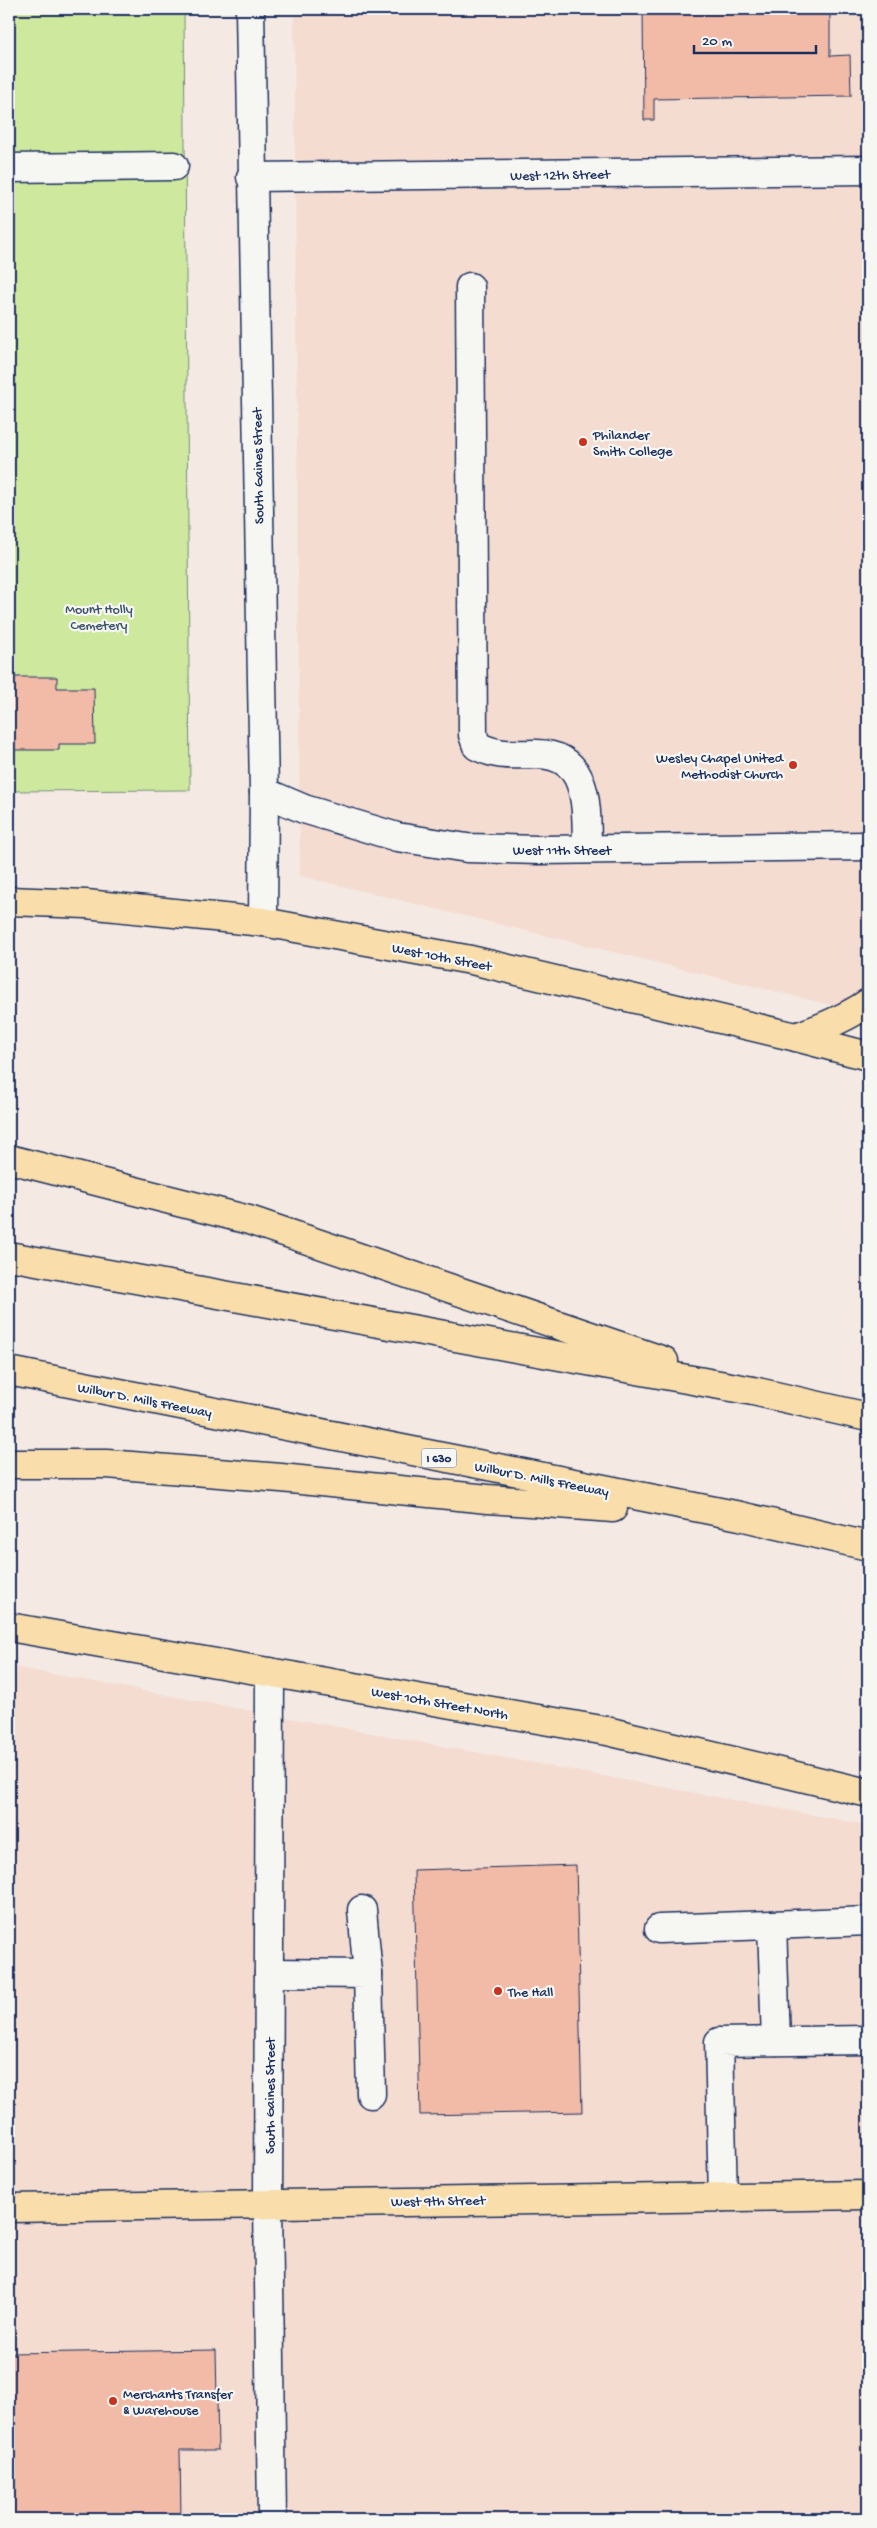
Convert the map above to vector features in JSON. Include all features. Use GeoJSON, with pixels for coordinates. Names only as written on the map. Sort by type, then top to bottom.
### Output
{"type":"FeatureCollection","features":[{"type":"Feature","properties":{"kind":"main road","name":"West 10th Street"},"geometry":{"type":"LineString","coordinates":[[9,901],[86,904],[263,922],[470,960],[796,1037],[868,1056]]}},
{"type":"Feature","properties":{"kind":"main road"},"geometry":{"type":"LineString","coordinates":[[796,1037],[826,1027],[868,1002]]}},
{"type":"Feature","properties":{"kind":"main road"},"geometry":{"type":"LineString","coordinates":[[9,1159],[249,1220],[753,1391]]}},
{"type":"Feature","properties":{"kind":"main road"},"geometry":{"type":"LineString","coordinates":[[9,1256],[753,1391],[868,1417]]}},
{"type":"Feature","properties":{"kind":"main road","name":"Wilbur D. Mills Freeway"},"geometry":{"type":"LineString","coordinates":[[9,1371],[740,1516],[868,1546]]}},
{"type":"Feature","properties":{"kind":"main road"},"geometry":{"type":"LineString","coordinates":[[9,1464],[107,1464],[281,1478],[488,1499],[740,1516]]}},
{"type":"Feature","properties":{"kind":"main road","name":"West 10th Street North"},"geometry":{"type":"LineString","coordinates":[[9,1627],[606,1731],[868,1792]]}},
{"type":"Feature","properties":{"kind":"main road","name":"West 9th Street"},"geometry":{"type":"LineString","coordinates":[[9,2208],[268,2202],[868,2195]]}},
{"type":"Feature","properties":{"kind":"street","name":"South Gaines Street"},"geometry":{"type":"LineString","coordinates":[[250,9],[251,177],[264,792],[263,922]]}},
{"type":"Feature","properties":{"kind":"street"},"geometry":{"type":"LineString","coordinates":[[9,168],[174,166]]}},
{"type":"Feature","properties":{"kind":"street","name":"West 12th Street"},"geometry":{"type":"LineString","coordinates":[[251,177],[868,170]]}},
{"type":"Feature","properties":{"kind":"street"},"geometry":{"type":"LineString","coordinates":[[470,287],[473,735],[477,746],[494,754],[547,754],[568,762],[579,776],[586,805],[587,849]]}},
{"type":"Feature","properties":{"kind":"street","name":"West 11th Street"},"geometry":{"type":"LineString","coordinates":[[264,792],[304,809],[397,837],[426,843],[476,848],[587,849],[868,846]]}},
{"type":"Feature","properties":{"kind":"street","name":"South Gaines Street"},"geometry":{"type":"LineString","coordinates":[[270,1672],[268,2202],[272,2519]]}},
{"type":"Feature","properties":{"kind":"street"},"geometry":{"type":"LineString","coordinates":[[362,1910],[368,1974],[372,2094]]}},
{"type":"Feature","properties":{"kind":"street"},"geometry":{"type":"LineString","coordinates":[[659,1929],[868,1921]]}},
{"type":"Feature","properties":{"kind":"street"},"geometry":{"type":"LineString","coordinates":[[772,1925],[776,2041]]}},
{"type":"Feature","properties":{"kind":"street"},"geometry":{"type":"LineString","coordinates":[[269,1973],[368,1974]]}},
{"type":"Feature","properties":{"kind":"street"},"geometry":{"type":"LineString","coordinates":[[723,2197],[719,2042],[868,2040]]}},
{"type":"Feature","properties":{"kind":"shaded area","name":"Philander Smith College"},"geometry":{"type":"Polygon","coordinates":[[[294,9],[868,9],[868,1014],[300,876],[294,9]]]}},
{"type":"Feature","properties":{"kind":"shaded area"},"geometry":{"type":"Polygon","coordinates":[[[9,1666],[868,1825],[868,2519],[9,2519],[9,1666]]]}},
{"type":"Feature","properties":{"kind":"green space","name":"Mount Holly Cemetery"},"geometry":{"type":"Polygon","coordinates":[[[9,9],[184,9],[190,790],[9,791],[9,9]]]}},
{"type":"Feature","properties":{"kind":"building"},"geometry":{"type":"Polygon","coordinates":[[[643,9],[830,9],[830,56],[850,55],[851,96],[654,99],[654,120],[644,120],[643,9]]]}},
{"type":"Feature","properties":{"kind":"building"},"geometry":{"type":"Polygon","coordinates":[[[9,677],[57,677],[57,688],[94,688],[95,744],[59,744],[59,750],[9,750],[9,677]]]}},
{"type":"Feature","properties":{"kind":"building","name":"The Hall"},"geometry":{"type":"Polygon","coordinates":[[[576,1865],[582,2112],[420,2115],[414,1870],[576,1865]]]}},
{"type":"Feature","properties":{"kind":"building","name":"Merchants Transfer & Warehouse"},"geometry":{"type":"Polygon","coordinates":[[[216,2350],[218,2450],[180,2450],[181,2519],[9,2519],[9,2353],[216,2350]]]}},
{"type":"Feature","properties":{"kind":"place","name":"Philander Smith College"},"geometry":{"type":"Point","coordinates":[583,442]}},
{"type":"Feature","properties":{"kind":"place","name":"Wesley Chapel United Methodist Church"},"geometry":{"type":"Point","coordinates":[793,765]}},
{"type":"Feature","properties":{"kind":"place","name":"The Hall"},"geometry":{"type":"Point","coordinates":[498,1991]}},
{"type":"Feature","properties":{"kind":"place","name":"Merchants Transfer & Warehouse"},"geometry":{"type":"Point","coordinates":[113,2401]}}]}
